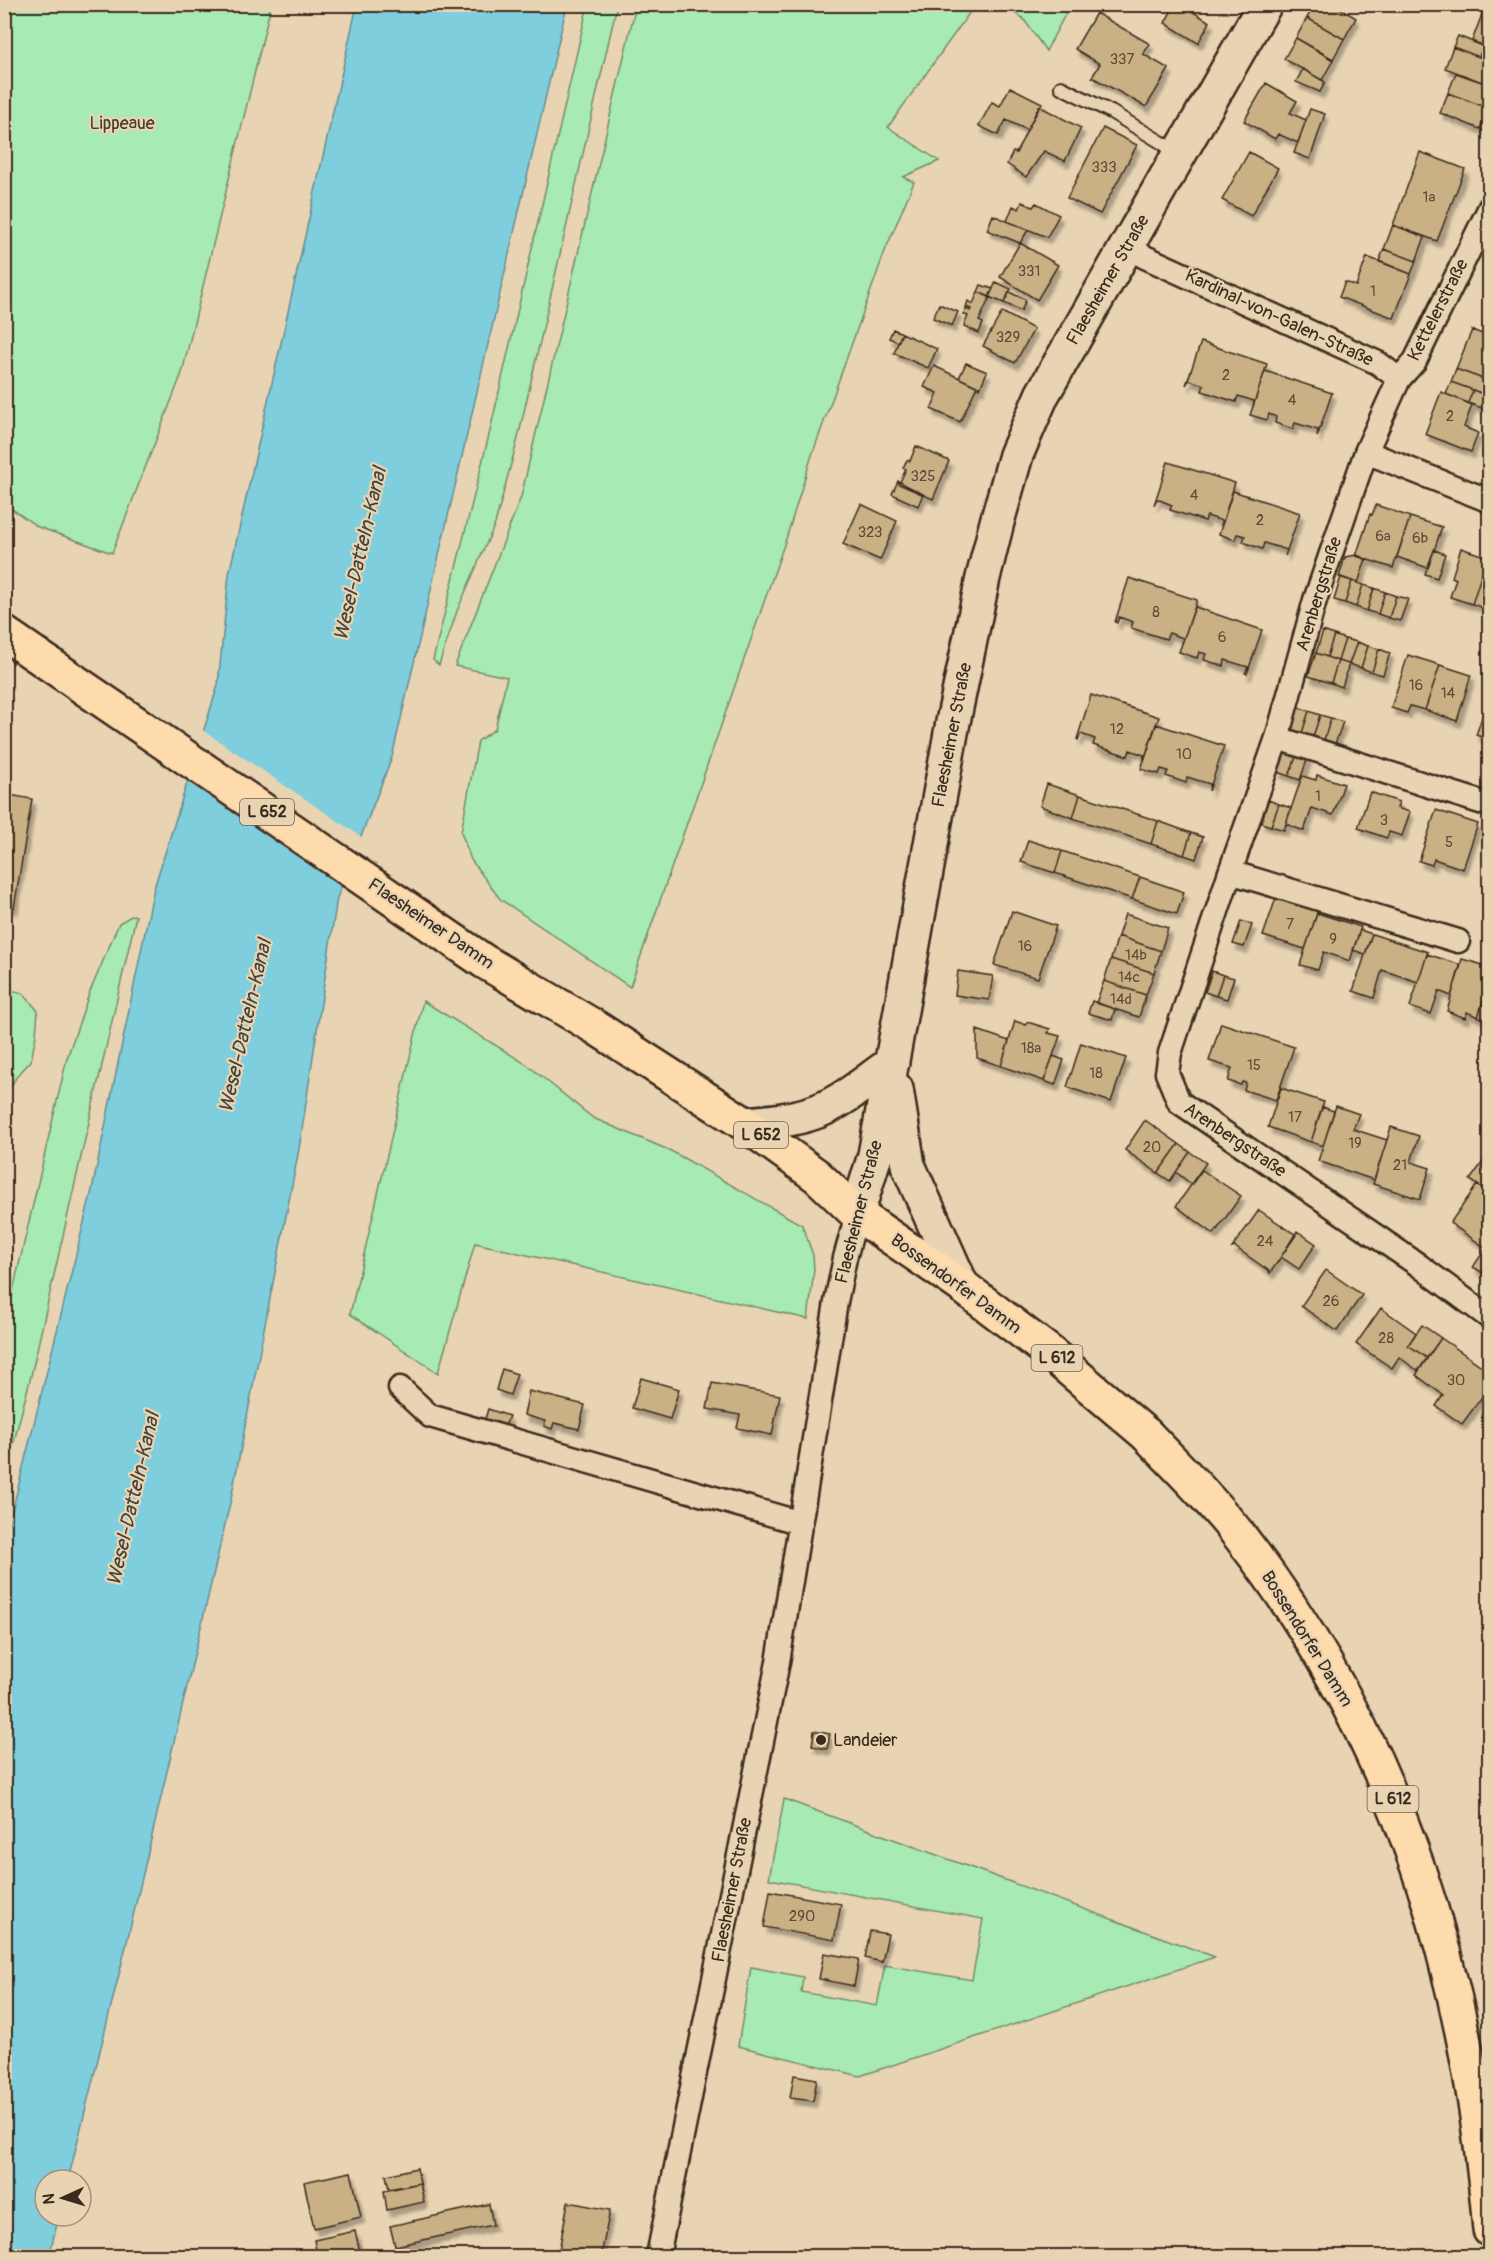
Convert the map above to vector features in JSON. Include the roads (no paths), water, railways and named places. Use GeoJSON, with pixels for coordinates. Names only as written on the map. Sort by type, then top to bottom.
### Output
{"type":"FeatureCollection","features":[{"type":"Feature","properties":{"kind":"main road","name":"Flaesheimer Straße"},"geometry":{"type":"LineString","coordinates":[[857,1214],[875,1155],[953,722],[983,578],[1016,455],[1042,395],[1265,4]]}},
{"type":"Feature","properties":{"kind":"main road","name":"Flaesheimer Damm"},"geometry":{"type":"LineString","coordinates":[[4,633],[485,962],[657,1066],[744,1124],[818,1176],[857,1214]]}},
{"type":"Feature","properties":{"kind":"main road"},"geometry":{"type":"LineString","coordinates":[[744,1124],[782,1120],[818,1111],[834,1103],[892,1063],[908,1165],[962,1286]]}},
{"type":"Feature","properties":{"kind":"main road","name":"Bossendorfer Damm"},"geometry":{"type":"LineString","coordinates":[[857,1214],[962,1286],[1049,1352],[1147,1435],[1211,1502],[1270,1577],[1320,1653],[1366,1736],[1403,1824],[1433,1913],[1457,2005],[1476,2107],[1490,2230]]}},
{"type":"Feature","properties":{"kind":"street","name":"Kettelerstraße"},"geometry":{"type":"LineString","coordinates":[[1399,379],[1415,361],[1490,207]]}},
{"type":"Feature","properties":{"kind":"street","name":"Kardinal-von-Galen-Straße"},"geometry":{"type":"LineString","coordinates":[[1127,246],[1145,257],[1378,363],[1399,379]]}},
{"type":"Feature","properties":{"kind":"street"},"geometry":{"type":"LineString","coordinates":[[1399,379],[1365,452],[1490,501]]}},
{"type":"Feature","properties":{"kind":"street","name":"Arenbergstraße"},"geometry":{"type":"LineString","coordinates":[[1365,452],[1315,600],[1277,738],[1170,1053],[1167,1073],[1179,1102],[1417,1264],[1490,1318]]}},
{"type":"Feature","properties":{"kind":"street"},"geometry":{"type":"LineString","coordinates":[[1277,738],[1490,805]]}},
{"type":"Feature","properties":{"kind":"street"},"geometry":{"type":"LineString","coordinates":[[1230,872],[1458,940]]}},
{"type":"Feature","properties":{"kind":"street","name":"Flaesheimer Straße"},"geometry":{"type":"LineString","coordinates":[[658,2256],[778,1662],[836,1302],[857,1214]]}},
{"type":"Feature","properties":{"kind":"street"},"geometry":{"type":"LineString","coordinates":[[400,1388],[430,1416],[801,1523]]}},
{"type":"Feature","properties":{"kind":"lane"},"geometry":{"type":"LineString","coordinates":[[1061,87],[1111,112],[1180,154]]}},
{"type":"Feature","properties":{"kind":"water","name":"Wesel-Datteln-Kanal"},"geometry":{"type":"Polygon","coordinates":[[[357,5],[567,5],[392,757],[337,898],[299,1149],[231,1499],[126,1946],[71,2168],[33,2168],[33,2228],[56,2228],[49,2256],[5,2256],[5,1540],[92,1190],[154,888],[218,685],[229,574],[357,5]]]}},
{"type":"Feature","properties":{"kind":"place","name":"Landeier"},"geometry":{"type":"Point","coordinates":[821,1740]}},
{"type":"Feature","properties":{"kind":"park label","name":"Lippeaue"},"geometry":{"type":"Point","coordinates":[122,123]}}]}
